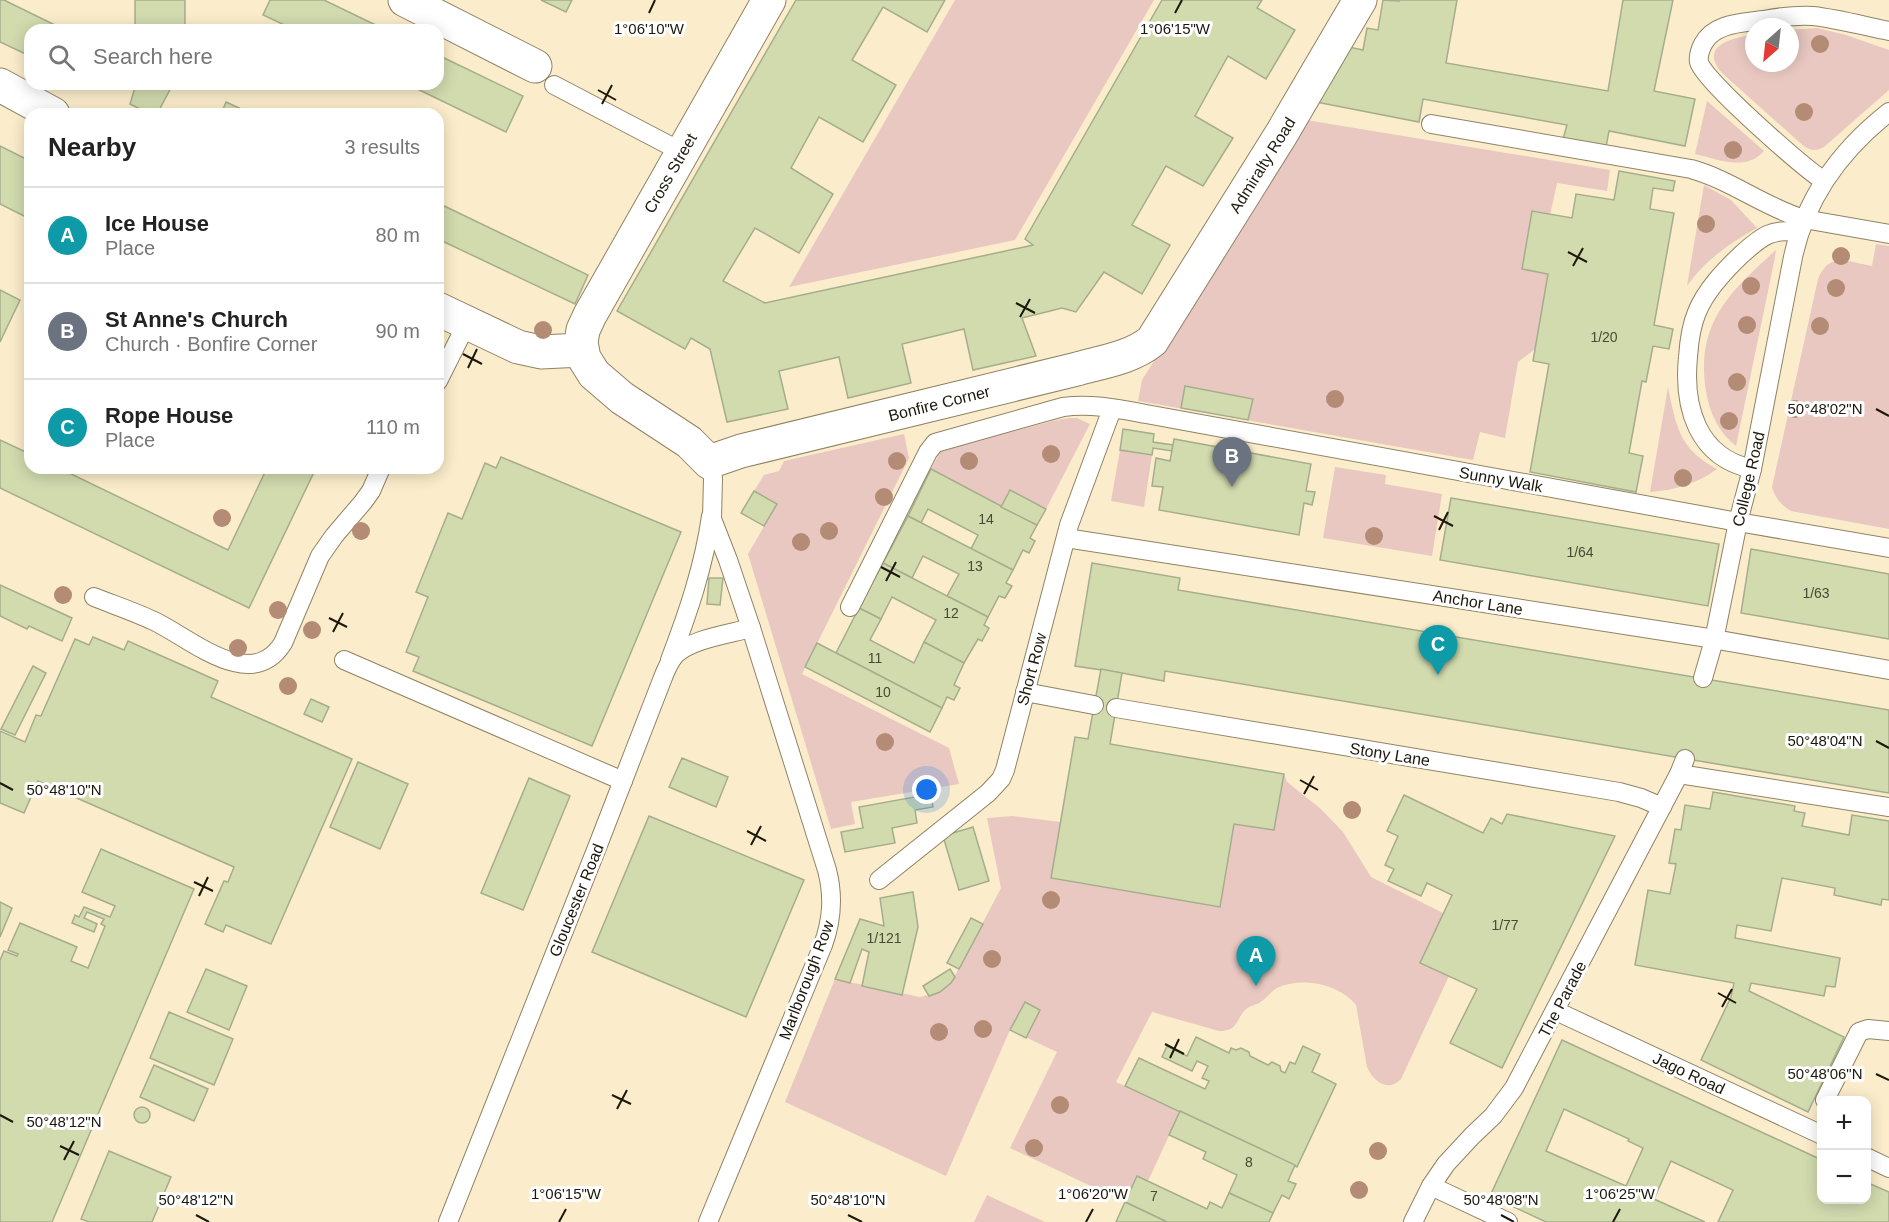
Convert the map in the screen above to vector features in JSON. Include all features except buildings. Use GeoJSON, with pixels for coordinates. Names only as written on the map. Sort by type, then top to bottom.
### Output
{"type":"FeatureCollection","features":[{"type":"Feature","properties":{"kind":"street"},"geometry":{"type":"LineString","coordinates":[[405,0],[545,75]]}},
{"type":"Feature","properties":{"kind":"street","name":"Cross Street"},"geometry":{"type":"LineString","coordinates":[[582,350],[584,330],[590,315],[769,0]]}},
{"type":"Feature","properties":{"kind":"street","name":"Admiralty Road"},"geometry":{"type":"LineString","coordinates":[[1160,329],[1282,133],[1360,0]]}},
{"type":"Feature","properties":{"kind":"street"},"geometry":{"type":"LineString","coordinates":[[0,86],[42,108]]}},
{"type":"Feature","properties":{"kind":"street"},"geometry":{"type":"LineString","coordinates":[[444,312],[505,342],[531,350],[553,353],[582,350],[594,374],[614,392],[689,442],[709,462]]}},
{"type":"Feature","properties":{"kind":"street","name":"Bonfire Corner"},"geometry":{"type":"LineString","coordinates":[[709,462],[741,451],[1131,354],[1143,349],[1160,329]]}},
{"type":"Feature","properties":{"kind":"lane"},"geometry":{"type":"LineString","coordinates":[[1824,181],[1797,161],[1712,82],[1699,62],[1700,49],[1707,37],[1727,26],[1788,16],[1827,18],[1889,32]]}},
{"type":"Feature","properties":{"kind":"lane"},"geometry":{"type":"LineString","coordinates":[[545,75],[682,152]]}},
{"type":"Feature","properties":{"kind":"lane","name":"College Road"},"geometry":{"type":"LineString","coordinates":[[1714,640],[1738,522],[1752,468],[1801,226],[1824,181],[1848,150],[1869,128],[1889,112]]}},
{"type":"Feature","properties":{"kind":"lane"},"geometry":{"type":"LineString","coordinates":[[1431,124],[1691,169],[1715,178],[1778,210],[1801,226]]}},
{"type":"Feature","properties":{"kind":"lane"},"geometry":{"type":"LineString","coordinates":[[1752,468],[1724,459],[1710,447],[1695,424],[1691,413],[1688,390],[1689,342],[1697,313],[1703,301],[1734,262],[1759,240],[1774,232],[1801,226],[1889,234]]}},
{"type":"Feature","properties":{"kind":"lane"},"geometry":{"type":"LineString","coordinates":[[444,369],[467,323]]}},
{"type":"Feature","properties":{"kind":"lane","name":"Sunny Walk"},"geometry":{"type":"LineString","coordinates":[[850,607],[928,452],[935,443],[1063,407],[1086,405],[1889,548]]}},
{"type":"Feature","properties":{"kind":"lane","name":"Short Row"},"geometry":{"type":"LineString","coordinates":[[879,880],[988,793],[1000,779],[1009,759],[1074,509],[1113,409]]}},
{"type":"Feature","properties":{"kind":"lane"},"geometry":{"type":"LineString","coordinates":[[667,669],[699,574],[708,536],[713,478],[709,462]]}},
{"type":"Feature","properties":{"kind":"lane"},"geometry":{"type":"LineString","coordinates":[[94,597],[153,621],[225,660],[242,664],[256,664],[266,660],[276,654],[282,643],[320,556],[371,491],[378,474]]}},
{"type":"Feature","properties":{"kind":"lane","name":"Marlborough Row"},"geometry":{"type":"LineString","coordinates":[[708,1222],[823,945],[832,909],[827,870],[751,628],[711,514]]}},
{"type":"Feature","properties":{"kind":"lane","name":"Anchor Lane"},"geometry":{"type":"LineString","coordinates":[[1066,538],[1714,640],[1889,670]]}},
{"type":"Feature","properties":{"kind":"lane","name":"Gloucester Road"},"geometry":{"type":"LineString","coordinates":[[448,1222],[667,669],[675,654],[688,646],[751,628]]}},
{"type":"Feature","properties":{"kind":"lane"},"geometry":{"type":"LineString","coordinates":[[1702,678],[1714,640]]}},
{"type":"Feature","properties":{"kind":"lane"},"geometry":{"type":"LineString","coordinates":[[344,660],[622,781]]}},
{"type":"Feature","properties":{"kind":"lane"},"geometry":{"type":"LineString","coordinates":[[1025,692],[1094,705]]}},
{"type":"Feature","properties":{"kind":"lane","name":"Stony Lane"},"geometry":{"type":"LineString","coordinates":[[1116,708],[1603,789],[1641,798],[1662,807]]}},
{"type":"Feature","properties":{"kind":"lane","name":"The Parade"},"geometry":{"type":"LineString","coordinates":[[1413,1222],[1431,1186],[1454,1153],[1501,1108],[1514,1088],[1682,766],[1889,807]]}},
{"type":"Feature","properties":{"kind":"lane","name":"Jago Road"},"geometry":{"type":"LineString","coordinates":[[1556,1011],[1816,1133]]}},
{"type":"Feature","properties":{"kind":"lane"},"geometry":{"type":"LineString","coordinates":[[1828,1096],[1859,1032],[1868,1029],[1889,1031]]}},
{"type":"Feature","properties":{"kind":"lane"},"geometry":{"type":"LineString","coordinates":[[1871,1159],[1889,1168]]}},
{"type":"Feature","properties":{"kind":"lane"},"geometry":{"type":"LineString","coordinates":[[1431,1186],[1508,1222]]}},
{"type":"Feature","properties":{"kind":"shaded area"},"geometry":{"type":"Polygon","coordinates":[[[955,0],[1154,0],[1015,240],[789,287],[955,0]]]}},
{"type":"Feature","properties":{"kind":"shaded area"},"geometry":{"type":"Polygon","coordinates":[[[1817,28],[1889,50],[1889,90],[1820,149],[1813,150],[1801,144],[1722,73],[1714,56],[1721,45],[1745,37],[1745,72],[1799,72],[1799,29],[1817,28]]]}},
{"type":"Feature","properties":{"kind":"shaded area"},"geometry":{"type":"Polygon","coordinates":[[[1707,101],[1764,151],[1749,161],[1740,162],[1722,161],[1695,154],[1707,101]]]}},
{"type":"Feature","properties":{"kind":"shaded area"},"geometry":{"type":"Polygon","coordinates":[[[1306,120],[1610,170],[1607,191],[1557,183],[1550,215],[1532,211],[1522,269],[1548,274],[1535,349],[1518,362],[1505,438],[1480,432],[1473,460],[1138,401],[1142,380],[1306,120]]]}},
{"type":"Feature","properties":{"kind":"shaded area"},"geometry":{"type":"Polygon","coordinates":[[[1704,185],[1731,200],[1757,228],[1719,253],[1687,286],[1704,185]]]}},
{"type":"Feature","properties":{"kind":"shaded area"},"geometry":{"type":"Polygon","coordinates":[[[1876,244],[1889,246],[1889,529],[1791,511],[1779,501],[1772,487],[1818,279],[1828,265],[1840,260],[1872,266],[1876,244]]]}},
{"type":"Feature","properties":{"kind":"shaded area"},"geometry":{"type":"Polygon","coordinates":[[[1776,250],[1736,446],[1716,422],[1710,407],[1704,367],[1706,346],[1711,328],[1731,295],[1776,250]]]}},
{"type":"Feature","properties":{"kind":"shaded area"},"geometry":{"type":"Polygon","coordinates":[[[1668,387],[1681,435],[1694,453],[1717,469],[1685,485],[1650,492],[1668,387]]]}},
{"type":"Feature","properties":{"kind":"shaded area"},"geometry":{"type":"Polygon","coordinates":[[[1077,418],[1090,424],[1046,509],[1011,490],[1001,507],[931,469],[942,449],[1077,418]]]}},
{"type":"Feature","properties":{"kind":"shaded area"},"geometry":{"type":"Polygon","coordinates":[[[904,434],[909,458],[802,674],[949,748],[959,784],[851,802],[855,824],[831,829],[748,554],[777,504],[754,491],[764,475],[779,471],[784,461],[904,434]]]}},
{"type":"Feature","properties":{"kind":"shaded area"},"geometry":{"type":"Polygon","coordinates":[[[1120,450],[1152,455],[1144,507],[1111,501],[1120,450]]]}},
{"type":"Feature","properties":{"kind":"shaded area"},"geometry":{"type":"Polygon","coordinates":[[[1335,467],[1386,475],[1385,484],[1442,494],[1432,556],[1323,538],[1335,467]]]}},
{"type":"Feature","properties":{"kind":"shaded area"},"geometry":{"type":"Polygon","coordinates":[[[1284,774],[1287,782],[1321,809],[1343,832],[1371,877],[1443,913],[1449,976],[1401,1079],[1396,1083],[1381,1084],[1367,1067],[1356,1005],[1340,992],[1320,984],[1297,983],[1277,988],[1246,1009],[1236,1024],[1225,1031],[1152,1012],[1116,1082],[1180,1112],[1148,1181],[1137,1176],[1125,1202],[1010,1148],[1057,1052],[1010,1030],[946,1176],[785,1102],[835,979],[920,997],[940,992],[951,983],[1001,888],[987,818],[1013,816],[1061,822],[1051,878],[1219,907],[1234,824],[1284,774]]]}},
{"type":"Feature","properties":{"kind":"shaded area"},"geometry":{"type":"Polygon","coordinates":[[[987,1195],[1045,1222],[974,1222],[987,1195]]]}},
{"type":"Feature","properties":{"kind":"place","name":"St Anne's Church"},"geometry":{"type":"Point","coordinates":[1232,487]}},
{"type":"Feature","properties":{"kind":"place","name":"Rope House"},"geometry":{"type":"Point","coordinates":[1438,675]}},
{"type":"Feature","properties":{"kind":"place","name":"Ice House"},"geometry":{"type":"Point","coordinates":[1256,986]}}]}
